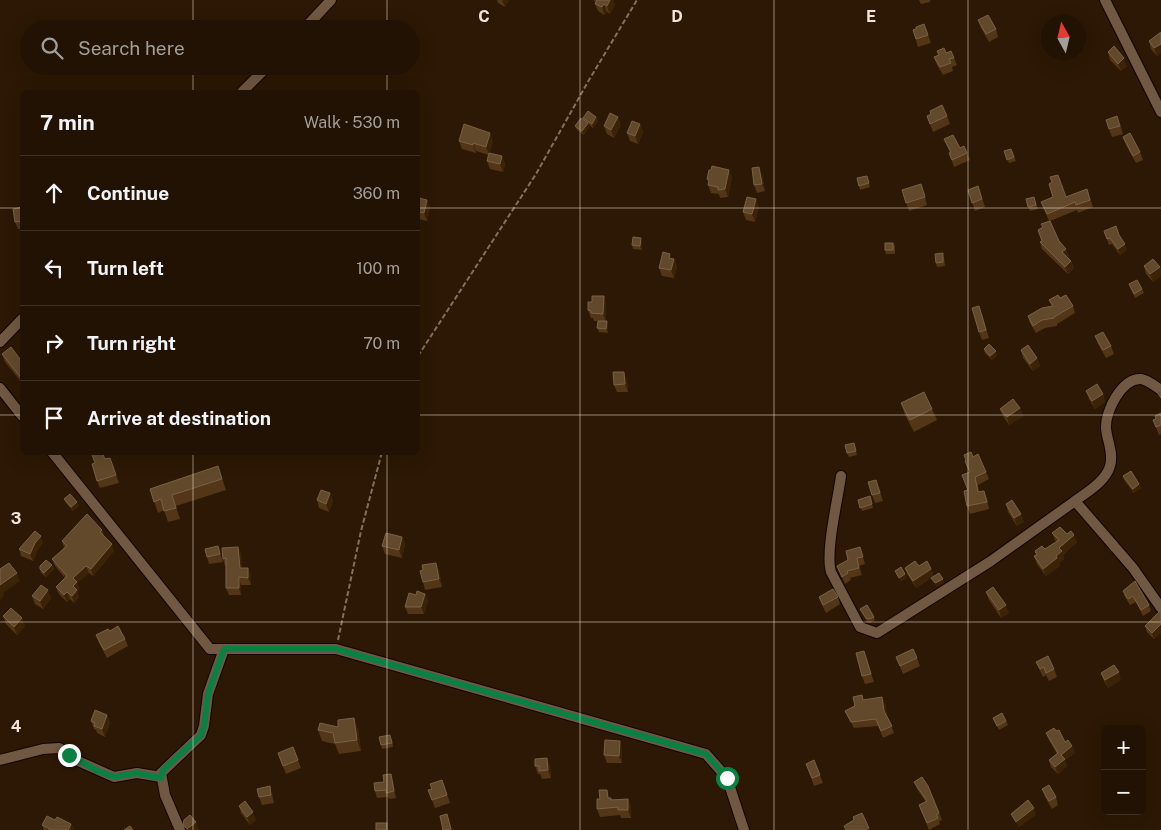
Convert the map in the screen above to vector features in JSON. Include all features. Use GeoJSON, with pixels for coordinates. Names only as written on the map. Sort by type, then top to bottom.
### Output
{"type":"FeatureCollection","features":[{"type":"Feature","properties":{"kind":"street"},"geometry":{"type":"LineString","coordinates":[[312,20],[331,0]]}},
{"type":"Feature","properties":{"kind":"street"},"geometry":{"type":"LineString","coordinates":[[1105,0],[1161,112]]}},
{"type":"Feature","properties":{"kind":"street"},"geometry":{"type":"LineString","coordinates":[[244,90],[259,75]]}},
{"type":"Feature","properties":{"kind":"street"},"geometry":{"type":"LineString","coordinates":[[0,342],[20,321]]}},
{"type":"Feature","properties":{"kind":"street"},"geometry":{"type":"LineString","coordinates":[[841,476],[829,550],[829,564],[831,572],[860,627],[877,633],[991,561],[1076,501],[1106,475],[1111,465],[1112,453],[1106,428],[1107,419],[1119,391],[1128,383],[1140,379],[1148,381],[1161,390]]}},
{"type":"Feature","properties":{"kind":"street"},"geometry":{"type":"LineString","coordinates":[[0,388],[20,413]]}},
{"type":"Feature","properties":{"kind":"street"},"geometry":{"type":"LineString","coordinates":[[54,455],[210,649],[336,649],[706,754],[727,778],[744,830]]}},
{"type":"Feature","properties":{"kind":"street"},"geometry":{"type":"LineString","coordinates":[[1076,501],[1133,568],[1161,608]]}},
{"type":"Feature","properties":{"kind":"street"},"geometry":{"type":"LineString","coordinates":[[180,830],[165,795],[161,778],[163,770],[201,735],[208,694],[224,649]]}},
{"type":"Feature","properties":{"kind":"street"},"geometry":{"type":"LineString","coordinates":[[0,760],[43,749],[59,748],[91,768],[114,777],[137,773],[161,778]]}},
{"type":"Feature","properties":{"kind":"path"},"geometry":{"type":"LineString","coordinates":[[420,353],[536,174],[637,0]]}},
{"type":"Feature","properties":{"kind":"path"},"geometry":{"type":"LineString","coordinates":[[336,649],[361,531],[381,455]]}},
{"type":"Feature","properties":{"kind":"building"},"geometry":{"type":"Polygon","coordinates":[[[597,0],[610,0],[607,6],[604,4],[602,7],[595,4],[597,0]]]}},
{"type":"Feature","properties":{"kind":"building"},"geometry":{"type":"Polygon","coordinates":[[[988,15],[996,29],[986,34],[978,20],[988,15]]]}},
{"type":"Feature","properties":{"kind":"building"},"geometry":{"type":"Polygon","coordinates":[[[924,24],[928,35],[916,39],[913,30],[924,24]]]}},
{"type":"Feature","properties":{"kind":"building"},"geometry":{"type":"Polygon","coordinates":[[[1161,32],[1161,44],[1154,48],[1149,41],[1161,32]]]}},
{"type":"Feature","properties":{"kind":"building"},"geometry":{"type":"Polygon","coordinates":[[[1114,46],[1124,58],[1118,64],[1108,52],[1114,46]]]}},
{"type":"Feature","properties":{"kind":"building"},"geometry":{"type":"Polygon","coordinates":[[[944,48],[946,53],[951,51],[954,58],[949,59],[951,63],[940,67],[934,57],[939,55],[937,51],[944,48]]]}},
{"type":"Feature","properties":{"kind":"building"},"geometry":{"type":"Polygon","coordinates":[[[942,105],[947,116],[930,124],[927,116],[931,114],[930,111],[942,105]]]}},
{"type":"Feature","properties":{"kind":"building"},"geometry":{"type":"Polygon","coordinates":[[[588,111],[596,117],[592,124],[583,118],[588,111]]]}},
{"type":"Feature","properties":{"kind":"building"},"geometry":{"type":"Polygon","coordinates":[[[610,113],[618,117],[611,130],[604,126],[610,113]]]}},
{"type":"Feature","properties":{"kind":"building"},"geometry":{"type":"Polygon","coordinates":[[[1117,116],[1120,126],[1109,129],[1106,120],[1117,116]]]}},
{"type":"Feature","properties":{"kind":"building"},"geometry":{"type":"Polygon","coordinates":[[[581,118],[588,123],[582,131],[575,126],[581,118]]]}},
{"type":"Feature","properties":{"kind":"building"},"geometry":{"type":"Polygon","coordinates":[[[632,121],[640,124],[635,136],[627,133],[632,121]]]}},
{"type":"Feature","properties":{"kind":"building"},"geometry":{"type":"Polygon","coordinates":[[[464,124],[490,133],[486,147],[459,141],[464,124]]]}},
{"type":"Feature","properties":{"kind":"building"},"geometry":{"type":"Polygon","coordinates":[[[1130,133],[1140,152],[1133,156],[1123,137],[1130,133]]]}},
{"type":"Feature","properties":{"kind":"building"},"geometry":{"type":"Polygon","coordinates":[[[953,135],[960,148],[964,146],[967,153],[952,160],[949,153],[951,152],[944,139],[953,135]]]}},
{"type":"Feature","properties":{"kind":"building"},"geometry":{"type":"Polygon","coordinates":[[[1011,149],[1014,157],[1007,160],[1004,151],[1011,149]]]}},
{"type":"Feature","properties":{"kind":"building"},"geometry":{"type":"Polygon","coordinates":[[[489,153],[502,156],[500,164],[487,161],[489,153]]]}},
{"type":"Feature","properties":{"kind":"building"},"geometry":{"type":"Polygon","coordinates":[[[712,166],[729,170],[725,189],[718,190],[718,187],[708,185],[709,180],[707,179],[712,166]]]}},
{"type":"Feature","properties":{"kind":"building"},"geometry":{"type":"Polygon","coordinates":[[[759,167],[762,184],[754,185],[752,168],[759,167]]]}},
{"type":"Feature","properties":{"kind":"building"},"geometry":{"type":"Polygon","coordinates":[[[1058,175],[1066,197],[1087,189],[1090,200],[1076,205],[1075,202],[1047,214],[1041,202],[1053,197],[1049,184],[1052,182],[1050,177],[1058,175]]]}},
{"type":"Feature","properties":{"kind":"building"},"geometry":{"type":"Polygon","coordinates":[[[867,176],[869,183],[859,186],[857,178],[867,176]]]}},
{"type":"Feature","properties":{"kind":"building"},"geometry":{"type":"Polygon","coordinates":[[[921,184],[925,197],[906,203],[902,190],[921,184]]]}},
{"type":"Feature","properties":{"kind":"building"},"geometry":{"type":"Polygon","coordinates":[[[978,186],[982,199],[972,203],[968,190],[978,186]]]}},
{"type":"Feature","properties":{"kind":"building"},"geometry":{"type":"Polygon","coordinates":[[[747,197],[756,199],[752,214],[743,212],[747,197]]]}},
{"type":"Feature","properties":{"kind":"building"},"geometry":{"type":"Polygon","coordinates":[[[1034,197],[1036,205],[1028,207],[1026,199],[1034,197]]]}},
{"type":"Feature","properties":{"kind":"building"},"geometry":{"type":"Polygon","coordinates":[[[420,198],[427,200],[424,213],[420,212],[420,198]]]}},
{"type":"Feature","properties":{"kind":"building"},"geometry":{"type":"Polygon","coordinates":[[[20,207],[20,221],[15,222],[13,209],[20,207]]]}},
{"type":"Feature","properties":{"kind":"building"},"geometry":{"type":"Polygon","coordinates":[[[1050,221],[1059,241],[1066,249],[1062,252],[1071,261],[1065,267],[1040,242],[1042,241],[1038,230],[1043,227],[1041,224],[1050,221]]]}},
{"type":"Feature","properties":{"kind":"building"},"geometry":{"type":"Polygon","coordinates":[[[1116,226],[1125,244],[1118,249],[1110,238],[1107,239],[1104,231],[1116,226]]]}},
{"type":"Feature","properties":{"kind":"building"},"geometry":{"type":"Polygon","coordinates":[[[633,237],[641,238],[640,246],[632,245],[633,237]]]}},
{"type":"Feature","properties":{"kind":"building"},"geometry":{"type":"Polygon","coordinates":[[[885,243],[893,243],[893,250],[885,250],[885,243]]]}},
{"type":"Feature","properties":{"kind":"building"},"geometry":{"type":"Polygon","coordinates":[[[663,252],[670,254],[669,258],[674,259],[671,270],[659,268],[663,252]]]}},
{"type":"Feature","properties":{"kind":"building"},"geometry":{"type":"Polygon","coordinates":[[[943,253],[943,262],[936,263],[935,254],[943,253]]]}},
{"type":"Feature","properties":{"kind":"building"},"geometry":{"type":"Polygon","coordinates":[[[1153,259],[1160,267],[1150,274],[1144,266],[1153,259]]]}},
{"type":"Feature","properties":{"kind":"building"},"geometry":{"type":"Polygon","coordinates":[[[1137,280],[1142,289],[1134,294],[1129,284],[1137,280]]]}},
{"type":"Feature","properties":{"kind":"building"},"geometry":{"type":"Polygon","coordinates":[[[1058,295],[1060,298],[1066,295],[1073,306],[1054,318],[1042,320],[1033,326],[1028,316],[1042,308],[1053,306],[1049,300],[1058,295]]]}},
{"type":"Feature","properties":{"kind":"building"},"geometry":{"type":"Polygon","coordinates":[[[592,296],[604,296],[603,314],[591,313],[588,310],[588,302],[592,302],[592,296]]]}},
{"type":"Feature","properties":{"kind":"building"},"geometry":{"type":"Polygon","coordinates":[[[979,306],[986,330],[979,332],[972,308],[979,306]]]}},
{"type":"Feature","properties":{"kind":"building"},"geometry":{"type":"Polygon","coordinates":[[[598,321],[607,321],[606,329],[597,328],[598,321]]]}},
{"type":"Feature","properties":{"kind":"building"},"geometry":{"type":"Polygon","coordinates":[[[1103,332],[1111,346],[1103,350],[1095,336],[1103,332]]]}},
{"type":"Feature","properties":{"kind":"building"},"geometry":{"type":"Polygon","coordinates":[[[989,344],[996,351],[990,356],[984,349],[989,344]]]}},
{"type":"Feature","properties":{"kind":"building"},"geometry":{"type":"Polygon","coordinates":[[[1028,345],[1037,358],[1030,364],[1021,350],[1028,345]]]}},
{"type":"Feature","properties":{"kind":"building"},"geometry":{"type":"Polygon","coordinates":[[[11,347],[20,359],[20,376],[2,354],[11,347]]]}},
{"type":"Feature","properties":{"kind":"building"},"geometry":{"type":"Polygon","coordinates":[[[613,372],[624,372],[625,384],[614,385],[613,372]]]}},
{"type":"Feature","properties":{"kind":"building"},"geometry":{"type":"Polygon","coordinates":[[[1097,384],[1103,394],[1092,401],[1086,391],[1097,384]]]}},
{"type":"Feature","properties":{"kind":"building"},"geometry":{"type":"Polygon","coordinates":[[[1161,390],[1161,398],[1157,392],[1161,390]]]}},
{"type":"Feature","properties":{"kind":"building"},"geometry":{"type":"Polygon","coordinates":[[[924,392],[932,409],[910,420],[901,403],[924,392]]]}},
{"type":"Feature","properties":{"kind":"building"},"geometry":{"type":"Polygon","coordinates":[[[1013,399],[1020,408],[1007,417],[1000,409],[1013,399]]]}},
{"type":"Feature","properties":{"kind":"building"},"geometry":{"type":"Polygon","coordinates":[[[1161,413],[1161,425],[1156,427],[1153,420],[1156,419],[1155,416],[1161,413]]]}},
{"type":"Feature","properties":{"kind":"building"},"geometry":{"type":"Polygon","coordinates":[[[854,443],[856,451],[847,453],[845,445],[854,443]]]}},
{"type":"Feature","properties":{"kind":"building"},"geometry":{"type":"Polygon","coordinates":[[[971,452],[973,457],[978,454],[986,472],[975,477],[978,492],[984,491],[987,502],[967,506],[964,491],[968,490],[962,475],[970,472],[964,455],[971,452]]]}},
{"type":"Feature","properties":{"kind":"building"},"geometry":{"type":"Polygon","coordinates":[[[92,455],[103,455],[105,459],[110,458],[116,475],[97,481],[92,464],[95,463],[92,455]]]}},
{"type":"Feature","properties":{"kind":"building"},"geometry":{"type":"Polygon","coordinates":[[[218,466],[222,479],[172,495],[176,508],[164,511],[161,499],[154,502],[150,489],[218,466]]]}},
{"type":"Feature","properties":{"kind":"building"},"geometry":{"type":"Polygon","coordinates":[[[1131,471],[1139,484],[1133,489],[1123,476],[1131,471]]]}},
{"type":"Feature","properties":{"kind":"building"},"geometry":{"type":"Polygon","coordinates":[[[876,480],[880,493],[872,495],[868,482],[876,480]]]}},
{"type":"Feature","properties":{"kind":"building"},"geometry":{"type":"Polygon","coordinates":[[[321,490],[330,493],[326,504],[317,500],[321,490]]]}},
{"type":"Feature","properties":{"kind":"building"},"geometry":{"type":"Polygon","coordinates":[[[70,494],[77,502],[71,507],[64,499],[70,494]]]}},
{"type":"Feature","properties":{"kind":"building"},"geometry":{"type":"Polygon","coordinates":[[[870,496],[872,504],[860,508],[858,500],[870,496]]]}},
{"type":"Feature","properties":{"kind":"building"},"geometry":{"type":"Polygon","coordinates":[[[1012,500],[1021,514],[1014,518],[1006,504],[1012,500]]]}},
{"type":"Feature","properties":{"kind":"building"},"geometry":{"type":"Polygon","coordinates":[[[87,514],[102,530],[100,532],[112,544],[91,569],[86,566],[73,578],[77,582],[73,586],[77,590],[72,596],[67,592],[64,595],[56,587],[67,576],[52,559],[67,546],[62,541],[87,514]]]}},
{"type":"Feature","properties":{"kind":"building"},"geometry":{"type":"Polygon","coordinates":[[[1060,527],[1067,534],[1071,531],[1074,535],[1059,548],[1062,551],[1056,556],[1057,558],[1043,569],[1034,556],[1037,555],[1035,551],[1042,546],[1045,549],[1059,540],[1052,533],[1060,527]]]}},
{"type":"Feature","properties":{"kind":"building"},"geometry":{"type":"Polygon","coordinates":[[[35,531],[41,536],[30,554],[19,549],[35,531]]]}},
{"type":"Feature","properties":{"kind":"building"},"geometry":{"type":"Polygon","coordinates":[[[386,533],[402,537],[399,550],[382,546],[386,533]]]}},
{"type":"Feature","properties":{"kind":"building"},"geometry":{"type":"Polygon","coordinates":[[[218,546],[220,554],[207,557],[205,549],[218,546]]]}},
{"type":"Feature","properties":{"kind":"building"},"geometry":{"type":"Polygon","coordinates":[[[238,547],[240,568],[248,568],[248,578],[239,577],[239,588],[226,588],[226,558],[223,559],[222,548],[238,547]]]}},
{"type":"Feature","properties":{"kind":"building"},"geometry":{"type":"Polygon","coordinates":[[[860,547],[863,557],[857,558],[859,568],[847,571],[848,573],[842,577],[837,566],[848,560],[846,551],[860,547]]]}},
{"type":"Feature","properties":{"kind":"building"},"geometry":{"type":"Polygon","coordinates":[[[46,560],[52,565],[44,573],[40,566],[46,560]]]}},
{"type":"Feature","properties":{"kind":"building"},"geometry":{"type":"Polygon","coordinates":[[[915,561],[919,566],[927,561],[931,569],[913,581],[905,568],[915,561]]]}},
{"type":"Feature","properties":{"kind":"building"},"geometry":{"type":"Polygon","coordinates":[[[9,563],[17,573],[0,585],[0,569],[9,563]]]}},
{"type":"Feature","properties":{"kind":"building"},"geometry":{"type":"Polygon","coordinates":[[[436,563],[439,579],[423,582],[420,571],[423,570],[422,565],[436,563]]]}},
{"type":"Feature","properties":{"kind":"building"},"geometry":{"type":"Polygon","coordinates":[[[901,567],[905,574],[899,578],[895,571],[901,567]]]}},
{"type":"Feature","properties":{"kind":"building"},"geometry":{"type":"Polygon","coordinates":[[[939,573],[943,579],[935,583],[931,578],[939,573]]]}},
{"type":"Feature","properties":{"kind":"building"},"geometry":{"type":"Polygon","coordinates":[[[1135,581],[1149,605],[1141,610],[1133,596],[1128,599],[1123,591],[1135,581]]]}},
{"type":"Feature","properties":{"kind":"building"},"geometry":{"type":"Polygon","coordinates":[[[41,585],[48,590],[40,601],[32,596],[41,585]]]}},
{"type":"Feature","properties":{"kind":"building"},"geometry":{"type":"Polygon","coordinates":[[[993,587],[1006,605],[999,610],[986,592],[993,587]]]}},
{"type":"Feature","properties":{"kind":"building"},"geometry":{"type":"Polygon","coordinates":[[[833,589],[838,597],[823,605],[819,597],[833,589]]]}},
{"type":"Feature","properties":{"kind":"building"},"geometry":{"type":"Polygon","coordinates":[[[417,591],[425,594],[421,607],[405,607],[409,593],[416,595],[417,591]]]}},
{"type":"Feature","properties":{"kind":"building"},"geometry":{"type":"Polygon","coordinates":[[[867,605],[874,617],[869,619],[866,618],[860,609],[867,605]]]}},
{"type":"Feature","properties":{"kind":"building"},"geometry":{"type":"Polygon","coordinates":[[[11,608],[22,618],[14,627],[3,616],[11,608]]]}},
{"type":"Feature","properties":{"kind":"building"},"geometry":{"type":"Polygon","coordinates":[[[1161,610],[1161,624],[1152,633],[1145,626],[1161,610]]]}},
{"type":"Feature","properties":{"kind":"building"},"geometry":{"type":"Polygon","coordinates":[[[118,626],[125,639],[104,650],[96,635],[108,629],[110,631],[118,626]]]}},
{"type":"Feature","properties":{"kind":"building"},"geometry":{"type":"Polygon","coordinates":[[[913,649],[917,658],[900,666],[896,657],[913,649]]]}},
{"type":"Feature","properties":{"kind":"building"},"geometry":{"type":"Polygon","coordinates":[[[864,651],[871,674],[862,676],[856,653],[864,651]]]}},
{"type":"Feature","properties":{"kind":"building"},"geometry":{"type":"Polygon","coordinates":[[[1048,656],[1054,669],[1046,673],[1044,667],[1040,669],[1036,662],[1048,656]]]}},
{"type":"Feature","properties":{"kind":"building"},"geometry":{"type":"Polygon","coordinates":[[[1114,665],[1119,672],[1105,680],[1101,673],[1114,665]]]}},
{"type":"Feature","properties":{"kind":"building"},"geometry":{"type":"Polygon","coordinates":[[[862,695],[863,700],[882,697],[884,711],[892,726],[881,731],[876,719],[851,722],[845,711],[855,706],[853,697],[862,695]]]}},
{"type":"Feature","properties":{"kind":"building"},"geometry":{"type":"Polygon","coordinates":[[[95,710],[107,715],[102,729],[94,726],[95,723],[91,721],[95,710]]]}},
{"type":"Feature","properties":{"kind":"building"},"geometry":{"type":"Polygon","coordinates":[[[1002,713],[1006,721],[997,726],[993,718],[1002,713]]]}},
{"type":"Feature","properties":{"kind":"building"},"geometry":{"type":"Polygon","coordinates":[[[354,718],[357,740],[335,743],[333,733],[318,730],[320,723],[338,727],[338,720],[354,718]]]}},
{"type":"Feature","properties":{"kind":"building"},"geometry":{"type":"Polygon","coordinates":[[[1054,728],[1056,731],[1059,730],[1065,742],[1068,740],[1072,746],[1061,755],[1065,759],[1055,767],[1049,760],[1058,753],[1046,733],[1054,728]]]}},
{"type":"Feature","properties":{"kind":"building"},"geometry":{"type":"Polygon","coordinates":[[[390,735],[392,743],[381,745],[379,737],[390,735]]]}},
{"type":"Feature","properties":{"kind":"building"},"geometry":{"type":"Polygon","coordinates":[[[605,740],[620,741],[619,756],[604,755],[605,740]]]}},
{"type":"Feature","properties":{"kind":"building"},"geometry":{"type":"Polygon","coordinates":[[[293,747],[298,760],[283,766],[278,753],[293,747]]]}},
{"type":"Feature","properties":{"kind":"building"},"geometry":{"type":"Polygon","coordinates":[[[547,758],[548,770],[539,771],[539,766],[535,766],[535,759],[547,758]]]}},
{"type":"Feature","properties":{"kind":"building"},"geometry":{"type":"Polygon","coordinates":[[[814,760],[820,775],[812,778],[806,764],[814,760]]]}},
{"type":"Feature","properties":{"kind":"building"},"geometry":{"type":"Polygon","coordinates":[[[391,774],[394,791],[386,793],[386,790],[375,791],[374,783],[384,782],[383,775],[391,774]]]}},
{"type":"Feature","properties":{"kind":"building"},"geometry":{"type":"Polygon","coordinates":[[[922,777],[928,786],[939,813],[936,815],[938,818],[927,823],[919,805],[927,801],[914,782],[922,777]]]}},
{"type":"Feature","properties":{"kind":"building"},"geometry":{"type":"Polygon","coordinates":[[[442,780],[447,795],[432,800],[428,790],[432,789],[430,784],[442,780]]]}},
{"type":"Feature","properties":{"kind":"building"},"geometry":{"type":"Polygon","coordinates":[[[1049,785],[1056,797],[1049,801],[1042,789],[1049,785]]]}},
{"type":"Feature","properties":{"kind":"building"},"geometry":{"type":"Polygon","coordinates":[[[270,786],[271,795],[259,797],[257,789],[270,786]]]}},
{"type":"Feature","properties":{"kind":"building"},"geometry":{"type":"Polygon","coordinates":[[[599,790],[607,790],[608,798],[611,798],[611,800],[628,799],[628,810],[618,810],[618,807],[597,809],[597,799],[600,799],[599,790]]]}},
{"type":"Feature","properties":{"kind":"building"},"geometry":{"type":"Polygon","coordinates":[[[1028,800],[1034,808],[1016,822],[1011,814],[1028,800]]]}},
{"type":"Feature","properties":{"kind":"building"},"geometry":{"type":"Polygon","coordinates":[[[245,801],[253,812],[247,817],[239,806],[245,801]]]}},
{"type":"Feature","properties":{"kind":"building"},"geometry":{"type":"Polygon","coordinates":[[[862,813],[869,828],[865,830],[846,830],[844,826],[854,820],[853,817],[862,813]]]}},
{"type":"Feature","properties":{"kind":"building"},"geometry":{"type":"Polygon","coordinates":[[[447,814],[451,829],[443,830],[440,816],[447,814]]]}},
{"type":"Feature","properties":{"kind":"building"},"geometry":{"type":"Polygon","coordinates":[[[190,815],[196,822],[187,829],[183,825],[184,820],[190,815]]]}},
{"type":"Feature","properties":{"kind":"building"},"geometry":{"type":"Polygon","coordinates":[[[47,816],[55,820],[57,817],[71,824],[68,830],[52,830],[42,825],[47,816]]]}},
{"type":"Feature","properties":{"kind":"building"},"geometry":{"type":"Polygon","coordinates":[[[376,823],[387,823],[387,830],[376,830],[376,823]]]}},
{"type":"Feature","properties":{"kind":"building"},"geometry":{"type":"Polygon","coordinates":[[[130,826],[133,830],[124,830],[130,826]]]}},
{"type":"Feature","properties":{"kind":"route"},"geometry":{"type":"LineString","coordinates":[[69,755],[98,771],[114,777],[137,773],[161,778],[163,770],[201,735],[208,694],[224,649],[336,649],[706,754],[727,778]]}}]}
